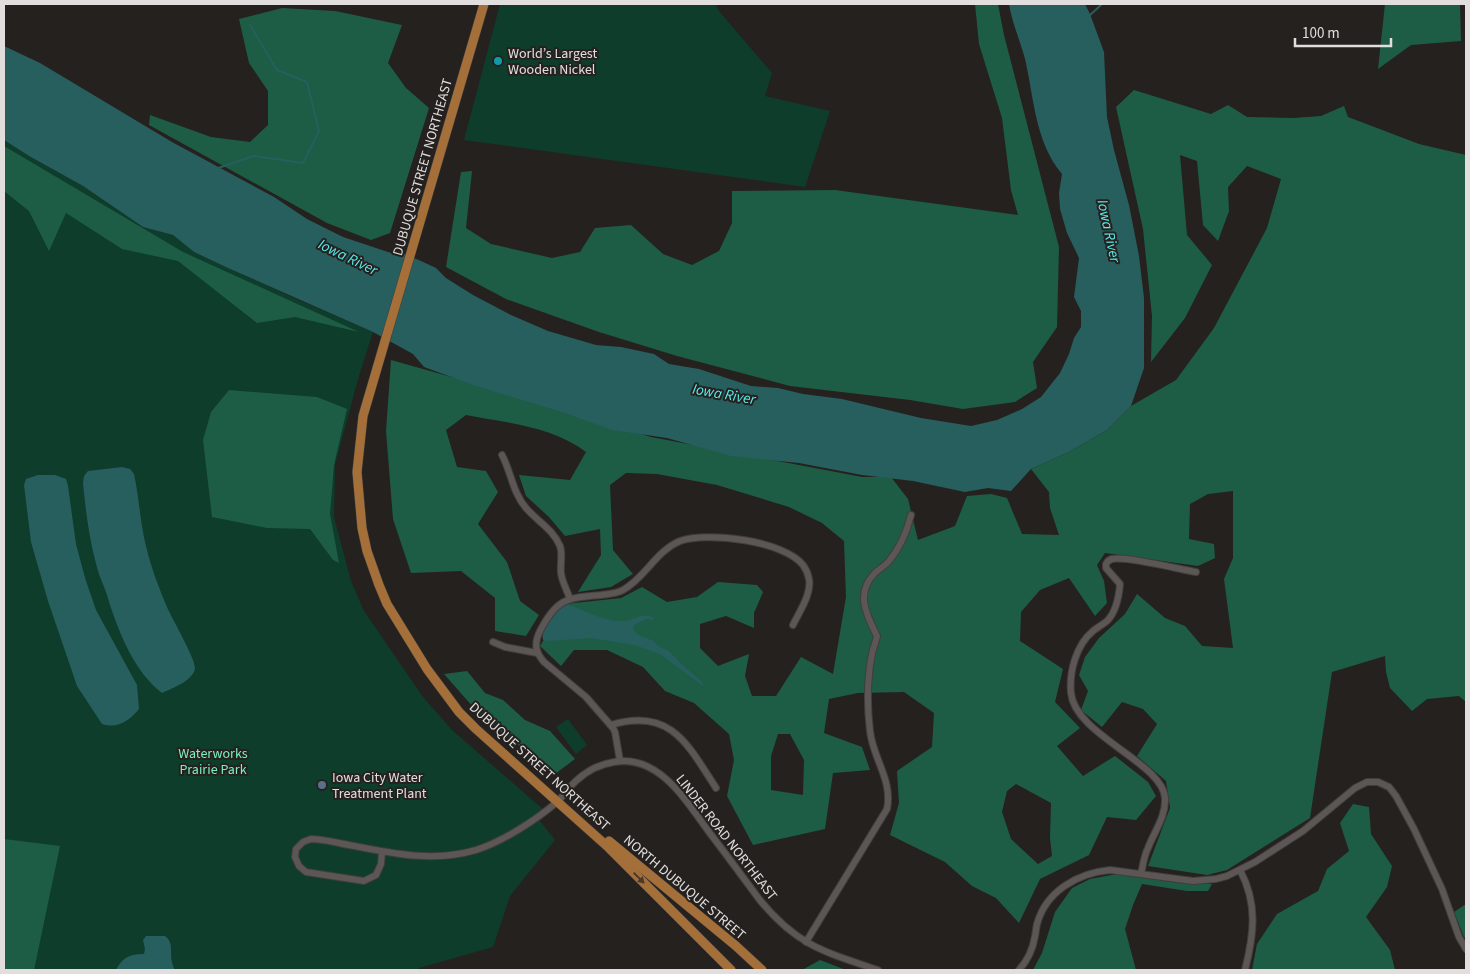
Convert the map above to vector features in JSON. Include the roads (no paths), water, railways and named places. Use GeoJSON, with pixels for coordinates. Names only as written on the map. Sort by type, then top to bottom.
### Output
{"type":"FeatureCollection","features":[{"type":"Feature","properties":{"kind":"main road","name":"DUBUQUE STREET NORTHEAST"},"geometry":{"type":"LineString","coordinates":[[484,4],[363,416],[357,472],[362,528],[379,585],[387,604],[441,690],[460,712],[516,766],[608,847],[731,970]]}},
{"type":"Feature","properties":{"kind":"main road","name":"NORTH DUBUQUE STREET"},"geometry":{"type":"LineString","coordinates":[[565,808],[610,842],[736,946],[762,970]]}},
{"type":"Feature","properties":{"kind":"street"},"geometry":{"type":"LineString","coordinates":[[502,455],[510,471],[518,498],[526,509],[548,529],[559,544],[562,576],[570,599]]}},
{"type":"Feature","properties":{"kind":"street"},"geometry":{"type":"LineString","coordinates":[[806,942],[887,809],[888,784],[872,742],[868,702],[871,663],[877,636],[868,618],[864,602],[869,582],[897,550],[911,515]]}},
{"type":"Feature","properties":{"kind":"street"},"geometry":{"type":"LineString","coordinates":[[620,761],[615,732],[611,725],[586,697],[544,662],[538,653],[537,639],[544,624],[565,600],[620,592],[628,587],[672,545],[682,541],[708,537],[747,540],[780,550],[796,558],[806,570],[809,580],[808,592],[793,625]]}},
{"type":"Feature","properties":{"kind":"street"},"geometry":{"type":"LineString","coordinates":[[1141,874],[1147,849],[1163,814],[1165,804],[1164,791],[1156,778],[1097,731],[1078,713],[1071,695],[1071,679],[1077,651],[1092,632],[1109,620],[1118,602],[1120,584],[1106,568],[1108,561],[1113,559],[1129,560],[1196,572]]}},
{"type":"Feature","properties":{"kind":"street"},"geometry":{"type":"LineString","coordinates":[[493,642],[505,647],[538,653]]}},
{"type":"Feature","properties":{"kind":"street"},"geometry":{"type":"LineString","coordinates":[[611,725],[634,720],[654,722],[669,728],[684,740],[716,788]]}},
{"type":"Feature","properties":{"kind":"street","name":"LINDER ROAD NORTHEAST"},"geometry":{"type":"LineString","coordinates":[[382,852],[381,864],[376,875],[364,881],[306,872],[298,866],[295,857],[296,849],[303,842],[311,839],[419,857],[450,855],[475,850],[498,841],[517,830],[557,802],[576,780],[589,771],[620,761],[642,763],[663,776],[696,815],[773,916],[790,932],[822,951],[878,970]]}},
{"type":"Feature","properties":{"kind":"street"},"geometry":{"type":"LineString","coordinates":[[1019,970],[1033,947],[1036,926],[1040,915],[1060,889],[1078,878],[1099,871],[1121,871],[1193,881],[1204,881],[1227,876],[1303,832],[1355,788],[1371,782],[1389,787],[1396,796],[1414,829],[1442,889],[1459,937],[1466,949]]}},
{"type":"Feature","properties":{"kind":"street"},"geometry":{"type":"LineString","coordinates":[[1240,870],[1250,892],[1253,913],[1249,954],[1245,970]]}},
{"type":"Feature","properties":{"kind":"water","name":"Iowa River"},"geometry":{"type":"Polygon","coordinates":[[[1009,4],[1085,4],[1090,14],[1104,52],[1107,117],[1129,205],[1139,256],[1144,298],[1144,368],[1131,406],[1107,430],[1069,452],[1031,469],[1011,491],[988,488],[965,492],[913,481],[862,475],[799,463],[731,456],[667,438],[612,430],[565,413],[476,386],[424,367],[413,354],[373,332],[194,252],[173,235],[143,227],[83,186],[4,140],[4,46],[40,63],[172,142],[274,197],[307,219],[343,237],[391,253],[402,253],[421,261],[436,268],[446,278],[473,295],[511,315],[548,331],[596,345],[621,347],[654,354],[669,364],[699,369],[751,386],[778,388],[803,394],[842,399],[921,418],[971,426],[997,420],[1022,409],[1041,397],[1060,373],[1074,338],[1081,327],[1081,311],[1074,297],[1079,258],[1067,233],[1060,209],[1059,193],[1062,174],[1046,148],[1041,134],[1025,59],[1009,4]]]}},
{"type":"Feature","properties":{"kind":"water"},"geometry":{"type":"Polygon","coordinates":[[[122,467],[130,469],[134,474],[143,534],[157,583],[188,648],[195,669],[182,684],[162,693],[143,674],[123,639],[100,577],[89,530],[83,483],[84,476],[88,471],[122,467]]]}},
{"type":"Feature","properties":{"kind":"water"},"geometry":{"type":"Polygon","coordinates":[[[38,475],[55,475],[66,479],[76,544],[96,610],[137,685],[139,709],[131,717],[118,725],[102,724],[77,686],[48,601],[31,542],[24,485],[26,479],[38,475]]]}},
{"type":"Feature","properties":{"kind":"water"},"geometry":{"type":"Polygon","coordinates":[[[565,604],[616,621],[627,621],[646,616],[654,618],[653,620],[646,619],[634,625],[633,630],[638,635],[654,641],[658,646],[669,651],[702,682],[703,686],[660,654],[634,645],[591,638],[543,640],[546,625],[553,615],[565,604]]]}},
{"type":"Feature","properties":{"kind":"water"},"geometry":{"type":"Polygon","coordinates":[[[146,936],[165,936],[168,939],[175,970],[116,970],[127,957],[144,954],[143,940],[146,936]]]}},
{"type":"Feature","properties":{"kind":"waterway"},"geometry":{"type":"LineString","coordinates":[[1089,16],[1102,4]]}},
{"type":"Feature","properties":{"kind":"waterway"},"geometry":{"type":"LineString","coordinates":[[218,168],[254,156],[303,163],[319,131],[307,82],[277,70],[250,25]]}},
{"type":"Feature","properties":{"kind":"place","name":"World’s Largest Wooden Nickel"},"geometry":{"type":"Point","coordinates":[498,61]}},
{"type":"Feature","properties":{"kind":"place","name":"Iowa City Water Treatment Plant"},"geometry":{"type":"Point","coordinates":[322,785]}},
{"type":"Feature","properties":{"kind":"park label","name":"Waterworks Prairie Park"},"geometry":{"type":"Point","coordinates":[213,762]}}]}
